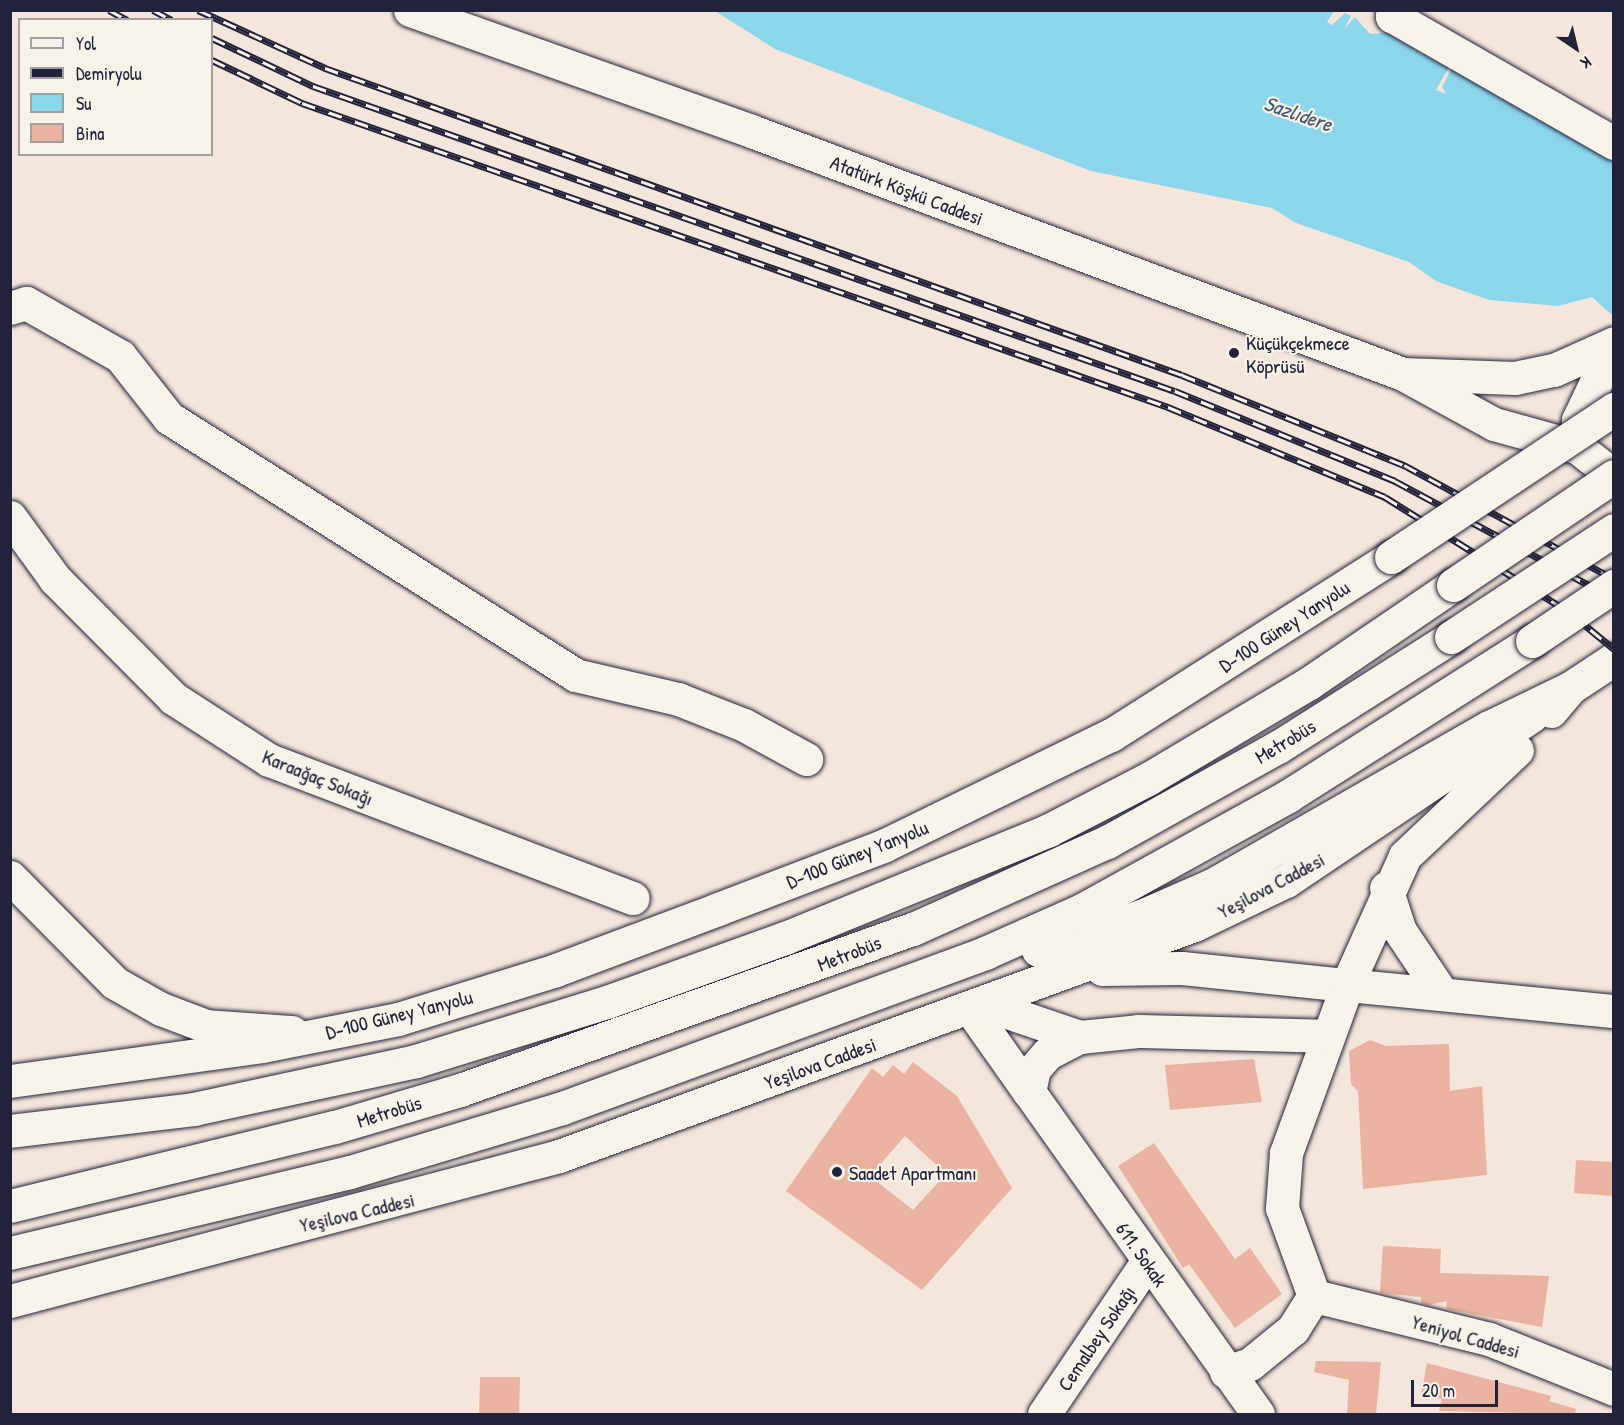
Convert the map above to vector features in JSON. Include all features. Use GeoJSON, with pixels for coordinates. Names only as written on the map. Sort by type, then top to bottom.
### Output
{"type":"FeatureCollection","features":[{"type":"Feature","properties":{"kind":"main road","name":"Atatürk Köşkü Caddesi"},"geometry":{"type":"LineString","coordinates":[[410,10],[751,131],[1403,374]]}},
{"type":"Feature","properties":{"kind":"main road"},"geometry":{"type":"LineString","coordinates":[[1394,13],[1614,143]]}},
{"type":"Feature","properties":{"kind":"main road"},"geometry":{"type":"LineString","coordinates":[[18,306],[120,356],[169,418],[261,480],[575,675],[678,699],[744,725],[806,759]]}},
{"type":"Feature","properties":{"kind":"main road"},"geometry":{"type":"LineString","coordinates":[[1403,374],[1515,378],[1554,370],[1614,344]]}},
{"type":"Feature","properties":{"kind":"main road"},"geometry":{"type":"LineString","coordinates":[[1577,447],[1578,420],[1614,344]]}},
{"type":"Feature","properties":{"kind":"main road"},"geometry":{"type":"LineString","coordinates":[[10,1131],[194,1109],[416,1060],[607,1002],[785,938],[985,858],[1138,784],[1309,682],[1614,476],[1577,447],[1494,424],[1403,374]]}},
{"type":"Feature","properties":{"kind":"main road","name":"D-100 Güney Yanyolu"},"geometry":{"type":"LineString","coordinates":[[10,1081],[327,1033],[398,1019],[556,970],[883,846],[1111,735],[1391,557],[1614,409]]}},
{"type":"Feature","properties":{"kind":"main road","name":"Karaağaç Sokağı"},"geometry":{"type":"LineString","coordinates":[[10,517],[55,579],[173,698],[269,760],[633,898]]}},
{"type":"Feature","properties":{"kind":"main road","name":"Metrobüs"},"geometry":{"type":"LineString","coordinates":[[10,1206],[335,1127],[460,1090],[913,929],[1107,842],[1278,747],[1614,530]]}},
{"type":"Feature","properties":{"kind":"main road"},"geometry":{"type":"LineString","coordinates":[[883,993],[1080,911],[1170,863],[1389,735],[1614,586]]}},
{"type":"Feature","properties":{"kind":"main road"},"geometry":{"type":"LineString","coordinates":[[10,1253],[457,1140],[883,993],[1141,916],[1212,885],[1488,727],[1570,688],[1614,659]]}},
{"type":"Feature","properties":{"kind":"main road"},"geometry":{"type":"LineString","coordinates":[[1226,1372],[1250,1364],[1293,1329],[1314,1296],[1282,1208],[1286,1153],[1326,1036],[1386,888],[1412,848],[1511,756],[1570,688]]}},
{"type":"Feature","properties":{"kind":"main road","name":"Yeşilova Caddesi"},"geometry":{"type":"LineString","coordinates":[[10,1301],[559,1156],[1194,925],[1286,881],[1400,809],[1570,688]]}},
{"type":"Feature","properties":{"kind":"main road"},"geometry":{"type":"LineString","coordinates":[[10,877],[115,983],[161,1009],[206,1026],[327,1033]]}},
{"type":"Feature","properties":{"kind":"main road"},"geometry":{"type":"LineString","coordinates":[[1386,888],[1400,931],[1441,992]]}},
{"type":"Feature","properties":{"kind":"main road"},"geometry":{"type":"LineString","coordinates":[[1073,970],[1182,968],[1614,1011]]}},
{"type":"Feature","properties":{"kind":"main road"},"geometry":{"type":"LineString","coordinates":[[969,1007],[995,1008],[1080,1036]]}},
{"type":"Feature","properties":{"kind":"main road","name":"611. Sokak"},"geometry":{"type":"LineString","coordinates":[[969,1007],[1258,1414]]}},
{"type":"Feature","properties":{"kind":"main road"},"geometry":{"type":"LineString","coordinates":[[1029,1092],[1034,1069],[1048,1053],[1080,1036],[1138,1031],[1326,1036]]}},
{"type":"Feature","properties":{"kind":"main road","name":"Cemalbey Sokağı"},"geometry":{"type":"LineString","coordinates":[[1044,1414],[1148,1262]]}},
{"type":"Feature","properties":{"kind":"main road","name":"Yeniyol Caddesi"},"geometry":{"type":"LineString","coordinates":[[1314,1296],[1489,1339],[1614,1389]]}},
{"type":"Feature","properties":{"kind":"water","name":"Sazlıdere"},"geometry":{"type":"Polygon","coordinates":[[[715,11],[1334,11],[1327,22],[1332,25],[1345,13],[1351,16],[1344,29],[1355,17],[1370,34],[1394,32],[1421,54],[1454,58],[1436,90],[1446,94],[1442,87],[1456,60],[1543,111],[1613,162],[1613,316],[1592,297],[1558,306],[1489,300],[1436,281],[1409,262],[1296,223],[1272,208],[1091,171],[775,49],[715,11]]]}},
{"type":"Feature","properties":{"kind":"building"},"geometry":{"type":"Polygon","coordinates":[[[1370,1040],[1386,1046],[1449,1044],[1450,1091],[1482,1086],[1487,1175],[1363,1189],[1358,1091],[1351,1084],[1349,1051],[1370,1040]]]}},
{"type":"Feature","properties":{"kind":"building"},"geometry":{"type":"Polygon","coordinates":[[[1254,1059],[1262,1102],[1170,1110],[1165,1065],[1254,1059]]]}},
{"type":"Feature","properties":{"kind":"building","name":"Saadet Apartmanı"},"geometry":{"type":"Polygon","coordinates":[[[913,1062],[957,1096],[1012,1188],[922,1290],[786,1191],[872,1068],[883,1077],[893,1065],[904,1074],[913,1062]],[[905,1136],[870,1176],[913,1210],[946,1174],[905,1136]]]}},
{"type":"Feature","properties":{"kind":"building"},"geometry":{"type":"Polygon","coordinates":[[[1154,1143],[1235,1259],[1250,1248],[1282,1294],[1235,1328],[1189,1264],[1183,1268],[1118,1166],[1154,1143]]]}},
{"type":"Feature","properties":{"kind":"building"},"geometry":{"type":"Polygon","coordinates":[[[1576,1160],[1614,1162],[1614,1196],[1574,1193],[1576,1160]]]}},
{"type":"Feature","properties":{"kind":"building"},"geometry":{"type":"Polygon","coordinates":[[[1383,1246],[1441,1249],[1440,1273],[1549,1276],[1542,1327],[1446,1309],[1447,1301],[1428,1305],[1421,1303],[1421,1297],[1380,1293],[1383,1246]]]}},
{"type":"Feature","properties":{"kind":"building"},"geometry":{"type":"Polygon","coordinates":[[[1316,1361],[1381,1362],[1376,1414],[1347,1414],[1349,1380],[1314,1372],[1316,1361]]]}},
{"type":"Feature","properties":{"kind":"building"},"geometry":{"type":"Polygon","coordinates":[[[1427,1363],[1551,1396],[1549,1401],[1576,1409],[1575,1414],[1439,1411],[1442,1399],[1421,1395],[1427,1363]]]}},
{"type":"Feature","properties":{"kind":"building"},"geometry":{"type":"Polygon","coordinates":[[[480,1377],[520,1377],[519,1414],[479,1414],[480,1377]]]}},
{"type":"Feature","properties":{"kind":"railway"},"geometry":{"type":"LineString","coordinates":[[109,10],[123,18]]}},
{"type":"Feature","properties":{"kind":"railway"},"geometry":{"type":"LineString","coordinates":[[153,10],[168,18]]}},
{"type":"Feature","properties":{"kind":"railway"},"geometry":{"type":"LineString","coordinates":[[198,10],[325,68],[1182,375],[1404,465],[1614,579]]}},
{"type":"Feature","properties":{"kind":"railway"},"geometry":{"type":"LineString","coordinates":[[213,38],[313,86],[1175,391],[1395,481],[1593,587],[1614,604]]}},
{"type":"Feature","properties":{"kind":"railway"},"geometry":{"type":"LineString","coordinates":[[213,60],[302,103],[1168,407],[1385,497],[1569,612],[1614,649]]}},
{"type":"Feature","properties":{"kind":"place","name":"Küçükçekmece Köprüsü"},"geometry":{"type":"Point","coordinates":[1234,353]}},
{"type":"Feature","properties":{"kind":"place","name":"Saadet Apartmanı"},"geometry":{"type":"Point","coordinates":[837,1172]}}]}
